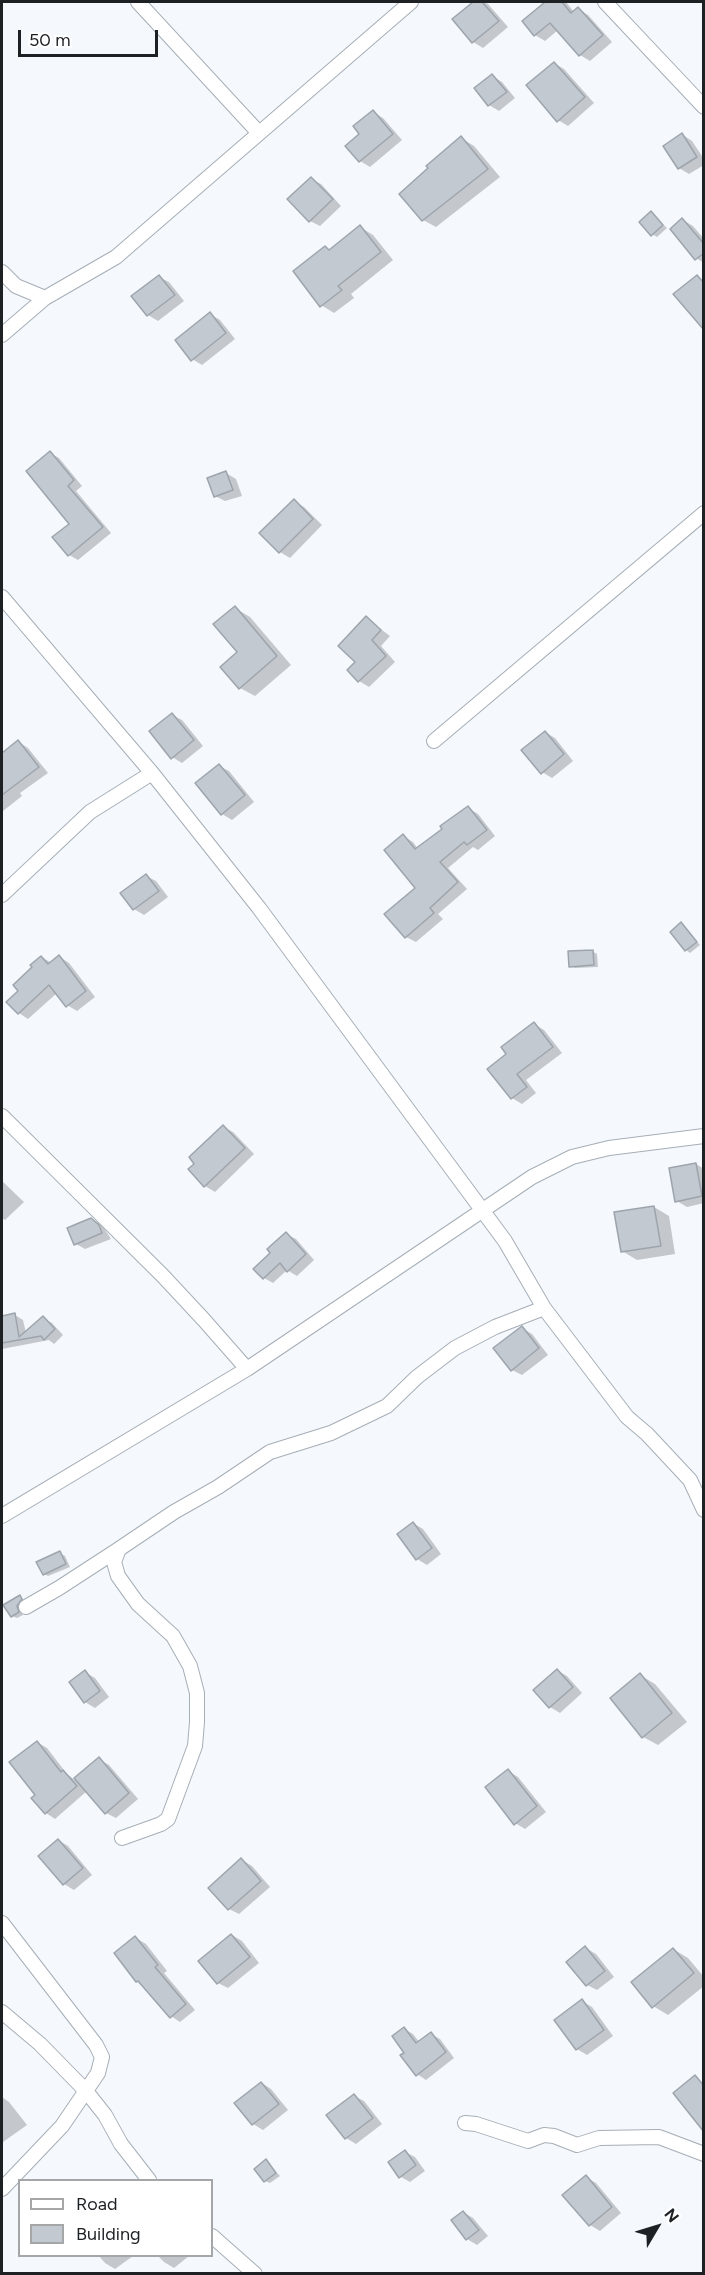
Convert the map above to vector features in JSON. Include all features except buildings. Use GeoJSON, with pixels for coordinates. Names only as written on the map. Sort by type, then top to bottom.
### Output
{"type":"FeatureCollection","features":[{"type":"Feature","properties":{"kind":"street"},"geometry":{"type":"LineString","coordinates":[[138,2],[259,133]]}},
{"type":"Feature","properties":{"kind":"street"},"geometry":{"type":"LineString","coordinates":[[2,335],[45,298],[116,258],[411,2]]}},
{"type":"Feature","properties":{"kind":"street"},"geometry":{"type":"LineString","coordinates":[[605,2],[704,107]]}},
{"type":"Feature","properties":{"kind":"street"},"geometry":{"type":"LineString","coordinates":[[2,272],[16,286],[45,298]]}},
{"type":"Feature","properties":{"kind":"street"},"geometry":{"type":"LineString","coordinates":[[434,741],[704,513]]}},
{"type":"Feature","properties":{"kind":"street"},"geometry":{"type":"LineString","coordinates":[[2,597],[152,773],[260,908],[505,1242],[544,1308],[627,1417],[647,1434],[690,1480],[704,1510]]}},
{"type":"Feature","properties":{"kind":"street"},"geometry":{"type":"LineString","coordinates":[[2,895],[90,812],[152,773]]}},
{"type":"Feature","properties":{"kind":"street"},"geometry":{"type":"LineString","coordinates":[[2,1116],[170,1283],[247,1370]]}},
{"type":"Feature","properties":{"kind":"street"},"geometry":{"type":"LineString","coordinates":[[2,1516],[247,1370],[532,1177],[572,1157],[609,1148],[704,1136]]}},
{"type":"Feature","properties":{"kind":"street"},"geometry":{"type":"LineString","coordinates":[[26,1606],[59,1588],[270,1452],[331,1433],[387,1406],[417,1377],[455,1348],[495,1327],[544,1308]]}},
{"type":"Feature","properties":{"kind":"street"},"geometry":{"type":"LineString","coordinates":[[119,1548],[114,1562],[118,1576],[138,1604],[173,1636],[190,1666],[197,1693],[195,1746],[168,1819],[161,1824],[122,1838]]}},
{"type":"Feature","properties":{"kind":"street"},"geometry":{"type":"LineString","coordinates":[[2,1923],[96,2045],[102,2057],[98,2073],[62,2126],[2,2189]]}},
{"type":"Feature","properties":{"kind":"street"},"geometry":{"type":"LineString","coordinates":[[2,2012],[40,2044],[86,2091],[105,2115],[122,2144],[148,2179]]}},
{"type":"Feature","properties":{"kind":"street"},"geometry":{"type":"LineString","coordinates":[[465,2123],[476,2124],[528,2141],[544,2135],[554,2136],[577,2145],[599,2138],[659,2137],[704,2154]]}},
{"type":"Feature","properties":{"kind":"street"},"geometry":{"type":"LineString","coordinates":[[213,2237],[255,2274]]}}]}
